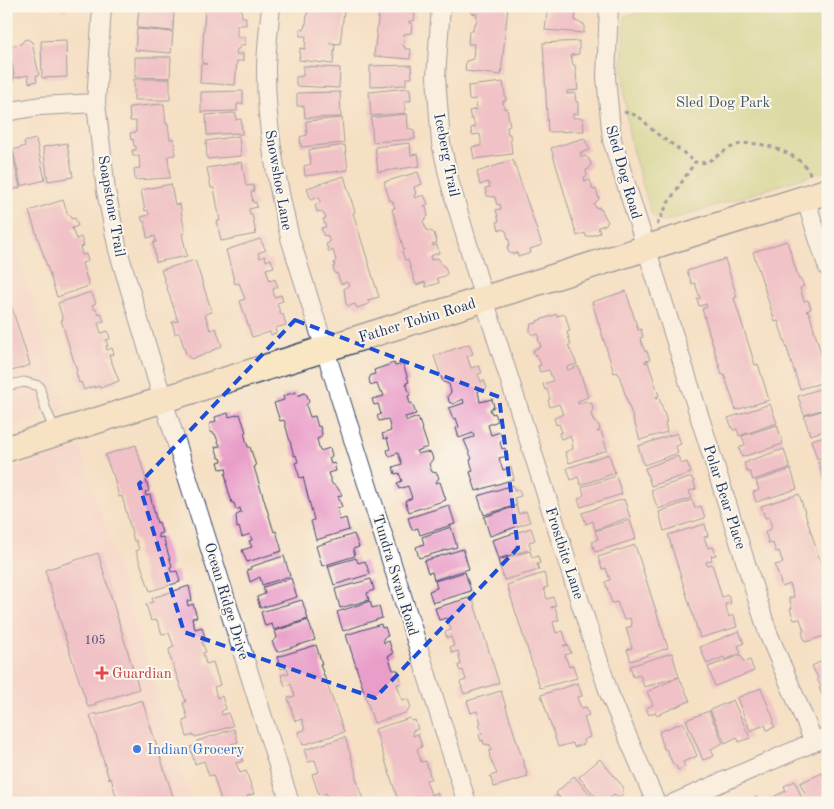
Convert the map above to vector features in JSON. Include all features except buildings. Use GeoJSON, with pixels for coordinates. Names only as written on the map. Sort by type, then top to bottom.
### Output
{"type":"FeatureCollection","features":[{"type":"Feature","properties":{"kind":"street","name":"Soapstone Trail"},"geometry":{"type":"LineString","coordinates":[[102,6],[96,103],[106,190],[114,233],[164,400]]}},
{"type":"Feature","properties":{"kind":"street","name":"Snowshoe Lane"},"geometry":{"type":"LineString","coordinates":[[271,6],[266,71],[272,157],[290,238],[325,348]]}},
{"type":"Feature","properties":{"kind":"street","name":"Iceberg Trail"},"geometry":{"type":"LineString","coordinates":[[441,6],[436,76],[441,143],[450,183],[484,299]]}},
{"type":"Feature","properties":{"kind":"street","name":"Sled Dog Road"},"geometry":{"type":"LineString","coordinates":[[609,6],[606,85],[612,140],[646,248]]}},
{"type":"Feature","properties":{"kind":"street"},"geometry":{"type":"LineString","coordinates":[[6,112],[40,106],[96,103]]}},
{"type":"Feature","properties":{"kind":"street"},"geometry":{"type":"LineString","coordinates":[[815,189],[828,268]]}},
{"type":"Feature","properties":{"kind":"street","name":"Father Tobin Road"},"geometry":{"type":"LineString","coordinates":[[6,450],[646,248],[815,189]]}},
{"type":"Feature","properties":{"kind":"street","name":"Polar Bear Place"},"geometry":{"type":"LineString","coordinates":[[646,248],[768,633],[821,739]]}},
{"type":"Feature","properties":{"kind":"street","name":"Frostbite Lane"},"geometry":{"type":"LineString","coordinates":[[484,299],[609,693],[656,803]]}},
{"type":"Feature","properties":{"kind":"street","name":"Tundra Swan Road"},"geometry":{"type":"LineString","coordinates":[[325,348],[467,803]]}},
{"type":"Feature","properties":{"kind":"street","name":"Ocean Ridge Drive"},"geometry":{"type":"LineString","coordinates":[[164,400],[290,803]]}},
{"type":"Feature","properties":{"kind":"street"},"geometry":{"type":"LineString","coordinates":[[674,803],[821,739]]}},
{"type":"Feature","properties":{"kind":"lane"},"geometry":{"type":"LineString","coordinates":[[6,386],[24,382],[39,386],[46,410],[56,433]]}},
{"type":"Feature","properties":{"kind":"path"},"geometry":{"type":"LineString","coordinates":[[624,112],[642,118],[658,134],[677,146],[695,162],[706,163],[722,152],[738,145],[754,143],[781,151],[798,160],[806,167],[815,189]]}},
{"type":"Feature","properties":{"kind":"path"},"geometry":{"type":"LineString","coordinates":[[657,225],[668,203],[695,162]]}},
{"type":"Feature","properties":{"kind":"highlighted area"},"geometry":{"type":"Polygon","coordinates":[[[295,320],[499,397],[518,548],[375,698],[184,632],[139,484],[295,320]]]}},
{"type":"Feature","properties":{"kind":"shaded area"},"geometry":{"type":"Polygon","coordinates":[[[6,220],[66,409],[6,428],[6,220]]]}},
{"type":"Feature","properties":{"kind":"shaded area"},"geometry":{"type":"Polygon","coordinates":[[[80,447],[191,803],[6,803],[6,470],[80,447]]]}},
{"type":"Feature","properties":{"kind":"green space","name":"Sled Dog Park"},"geometry":{"type":"Polygon","coordinates":[[[672,6],[828,6],[828,170],[663,222],[652,215],[632,149],[628,129],[622,64],[625,16],[672,6]]]}},
{"type":"Feature","properties":{"kind":"place","name":"Guardian"},"geometry":{"type":"Point","coordinates":[102,673]}},
{"type":"Feature","properties":{"kind":"place","name":"Indian Grocery"},"geometry":{"type":"Point","coordinates":[137,749]}}]}
